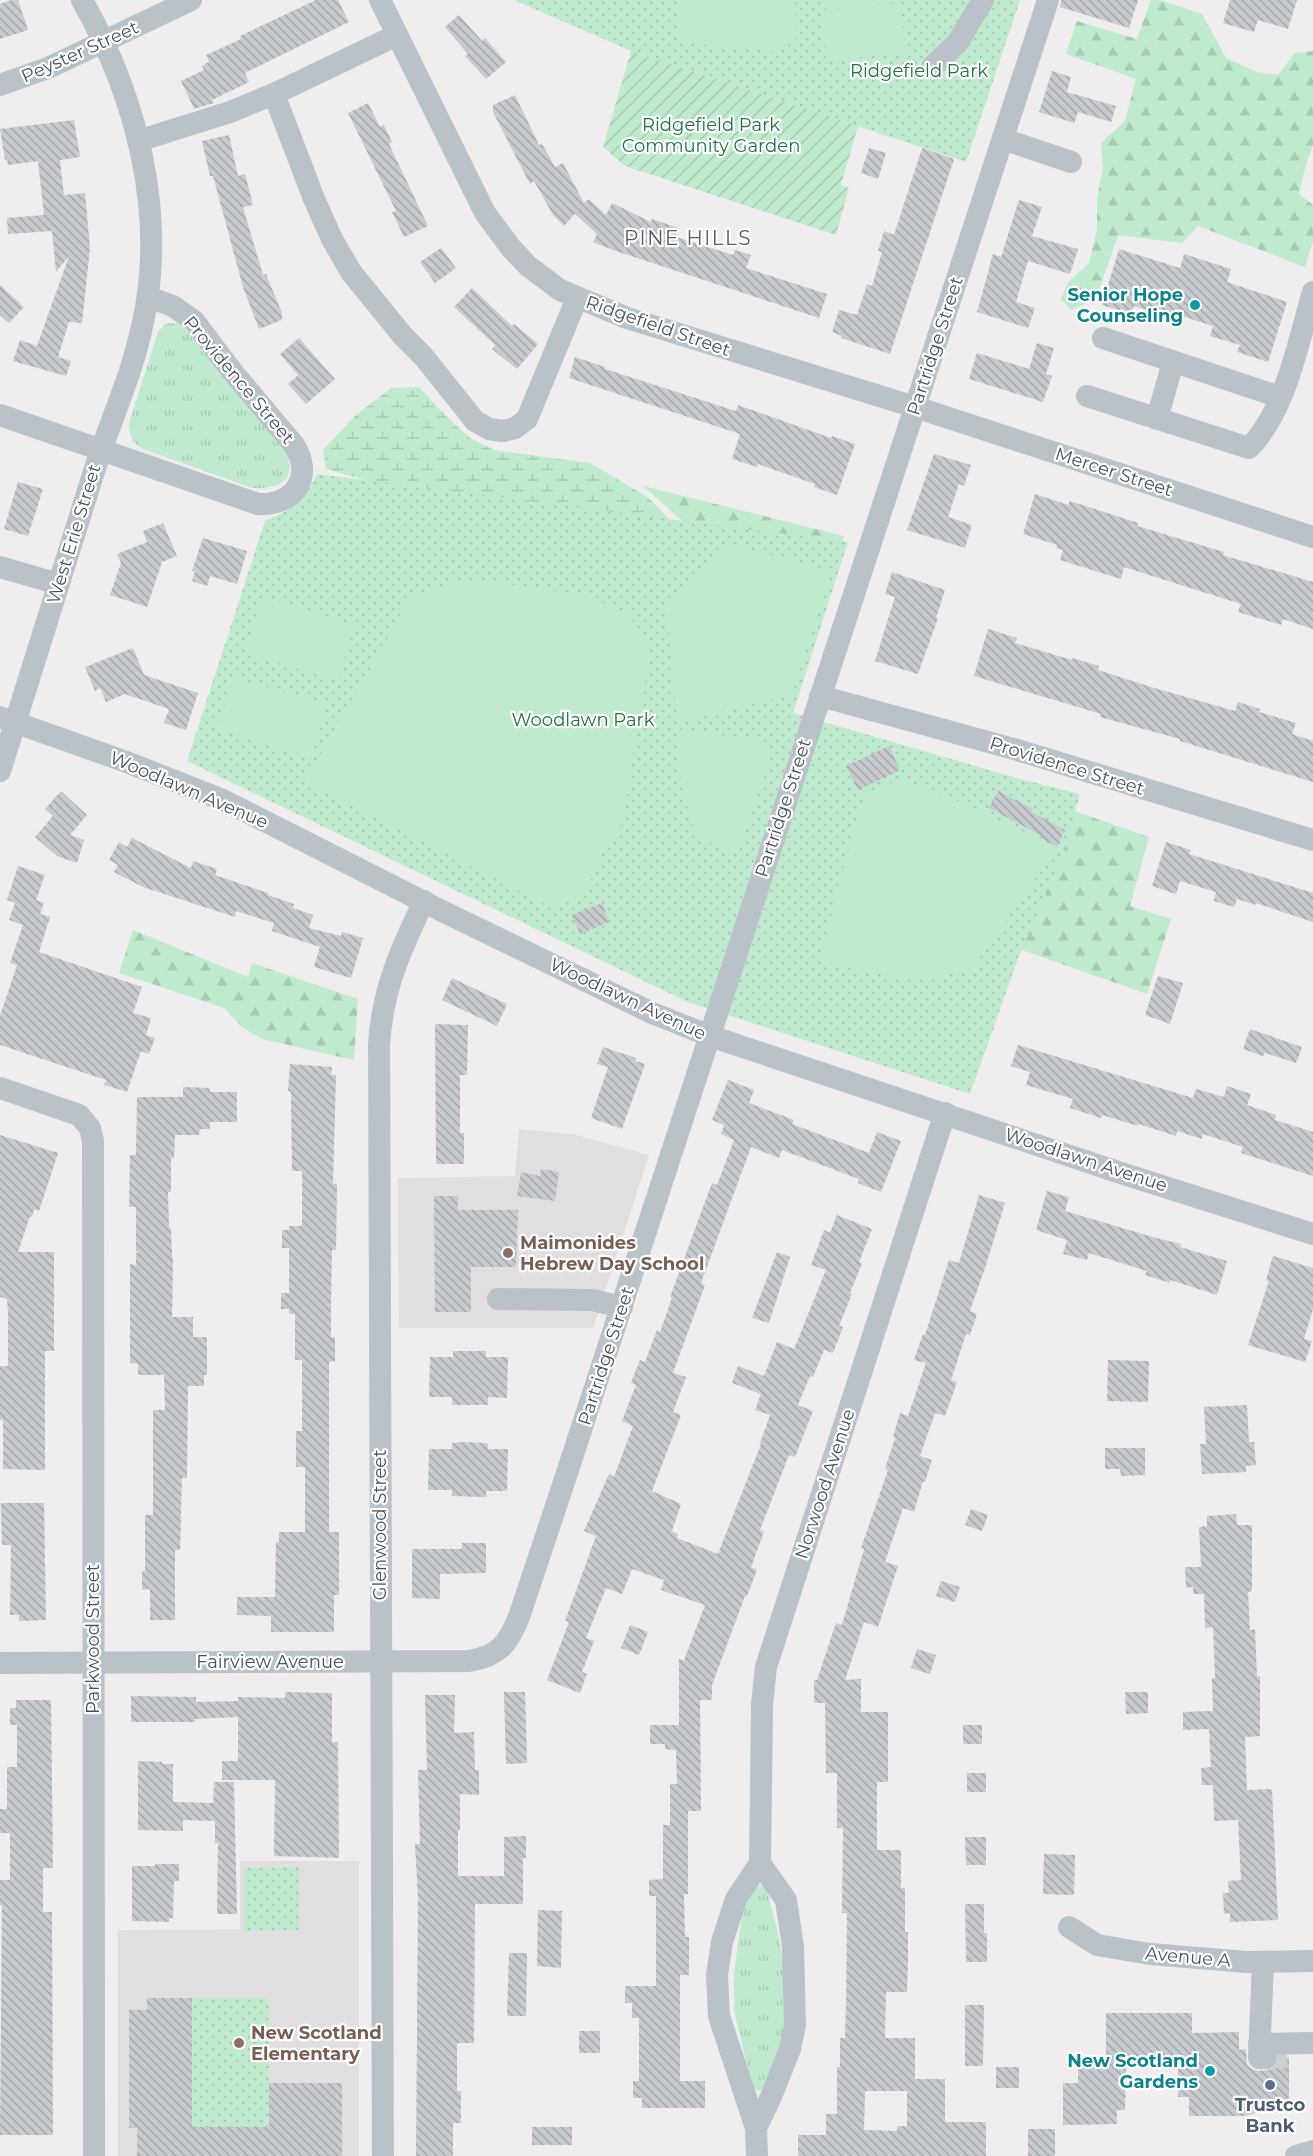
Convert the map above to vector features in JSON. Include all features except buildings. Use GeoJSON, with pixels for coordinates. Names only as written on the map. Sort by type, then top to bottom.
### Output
{"type":"FeatureCollection","features":[{"type":"Feature","properties":{"kind":"street","name":"West Erie Street"},"geometry":{"type":"LineString","coordinates":[[0,771],[8,720],[59,584],[101,448],[124,389],[143,325],[148,297],[152,239],[151,209],[138,141],[120,82],[104,41],[82,0]]}},
{"type":"Feature","properties":{"kind":"street","name":"Peyster Street"},"geometry":{"type":"LineString","coordinates":[[0,85],[48,68],[191,0]]}},
{"type":"Feature","properties":{"kind":"street","name":"Ridgefield Street"},"geometry":{"type":"LineString","coordinates":[[380,0],[472,190],[495,227],[528,266],[561,290],[627,318],[915,407]]}},
{"type":"Feature","properties":{"kind":"street"},"geometry":{"type":"LineString","coordinates":[[932,66],[958,42],[983,0]]}},
{"type":"Feature","properties":{"kind":"street","name":"Partridge Street"},"geometry":{"type":"LineString","coordinates":[[519,1617],[1048,0]]}},
{"type":"Feature","properties":{"kind":"street"},"geometry":{"type":"LineString","coordinates":[[138,141],[230,112],[274,94],[397,35]]}},
{"type":"Feature","properties":{"kind":"street"},"geometry":{"type":"LineString","coordinates":[[274,94],[314,199],[345,264],[403,336],[428,362],[468,413],[482,427],[503,431],[515,428],[527,419],[577,298]]}},
{"type":"Feature","properties":{"kind":"street"},"geometry":{"type":"LineString","coordinates":[[1003,139],[1071,162]]}},
{"type":"Feature","properties":{"kind":"street"},"geometry":{"type":"LineString","coordinates":[[1087,396],[1249,448],[1258,439],[1285,386],[1313,292]]}},
{"type":"Feature","properties":{"kind":"street","name":"Providence Street"},"geometry":{"type":"LineString","coordinates":[[0,415],[258,504],[284,499],[293,493],[300,482],[302,459],[294,445],[231,370],[194,321],[173,306],[148,297]]}},
{"type":"Feature","properties":{"kind":"street"},"geometry":{"type":"LineString","coordinates":[[1103,338],[1280,397]]}},
{"type":"Feature","properties":{"kind":"street"},"geometry":{"type":"LineString","coordinates":[[1157,419],[1173,362]]}},
{"type":"Feature","properties":{"kind":"street","name":"Mercer Street"},"geometry":{"type":"LineString","coordinates":[[915,407],[1313,537]]}},
{"type":"Feature","properties":{"kind":"street"},"geometry":{"type":"LineString","coordinates":[[0,567],[59,584]]}},
{"type":"Feature","properties":{"kind":"street","name":"Providence Street"},"geometry":{"type":"LineString","coordinates":[[820,696],[1014,749],[1313,840]]}},
{"type":"Feature","properties":{"kind":"street","name":"Woodlawn Avenue"},"geometry":{"type":"LineString","coordinates":[[8,720],[223,800],[424,902],[652,1013],[710,1036],[1124,1174],[1313,1234]]}},
{"type":"Feature","properties":{"kind":"street","name":"Glenwood Street"},"geometry":{"type":"LineString","coordinates":[[382,2156],[380,1036],[382,1013],[390,977],[424,902]]}},
{"type":"Feature","properties":{"kind":"street","name":"Parkwood Street"},"geometry":{"type":"LineString","coordinates":[[0,1088],[82,1117],[93,1137],[94,1147],[94,2156]]}},
{"type":"Feature","properties":{"kind":"street","name":"Norwood Avenue"},"geometry":{"type":"LineString","coordinates":[[760,1863],[762,1705],[766,1667],[945,1113]]}},
{"type":"Feature","properties":{"kind":"street"},"geometry":{"type":"LineString","coordinates":[[498,1299],[592,1300],[622,1307]]}},
{"type":"Feature","properties":{"kind":"street","name":"Fairview Avenue"},"geometry":{"type":"LineString","coordinates":[[0,1663],[469,1661],[492,1654],[507,1642],[519,1617]]}},
{"type":"Feature","properties":{"kind":"street"},"geometry":{"type":"LineString","coordinates":[[756,2128],[790,2049],[795,2025],[793,1947],[786,1900],[760,1863],[736,1899],[722,1942],[717,1975],[719,2016],[756,2128],[757,2156]]}},
{"type":"Feature","properties":{"kind":"street","name":"Avenue A"},"geometry":{"type":"LineString","coordinates":[[1069,1927],[1097,1945],[1150,1954],[1263,1962],[1313,1961]]}},
{"type":"Feature","properties":{"kind":"street"},"geometry":{"type":"LineString","coordinates":[[1263,1962],[1262,2051],[1313,2043]]}},
{"type":"Feature","properties":{"kind":"street"},"geometry":{"type":"LineString","coordinates":[[1289,2057],[1313,2057]]}},
{"type":"Feature","properties":{"kind":"street"},"geometry":{"type":"LineString","coordinates":[[1296,2156],[1313,2151]]}},
{"type":"Feature","properties":{"kind":"shaded area","name":"Maimonides Hebrew Day School"},"geometry":{"type":"Polygon","coordinates":[[[519,1129],[572,1134],[649,1155],[593,1328],[399,1328],[398,1178],[515,1176],[519,1129]]]}},
{"type":"Feature","properties":{"kind":"shaded area","name":"New Scotland Elementary"},"geometry":{"type":"Polygon","coordinates":[[[240,1861],[359,1861],[359,2156],[118,2156],[118,1930],[240,1929],[240,1861]]]}},
{"type":"Feature","properties":{"kind":"green space","name":"Ridgefield Park"},"geometry":{"type":"Polygon","coordinates":[[[514,0],[1020,0],[966,162],[631,51],[514,0]]]}},
{"type":"Feature","properties":{"kind":"green space"},"geometry":{"type":"Polygon","coordinates":[[[677,0],[795,0],[796,39],[779,52],[677,42],[677,0]]]}},
{"type":"Feature","properties":{"kind":"green space"},"geometry":{"type":"Polygon","coordinates":[[[820,0],[900,0],[900,2],[821,9],[820,0]]]}},
{"type":"Feature","properties":{"kind":"green space"},"geometry":{"type":"Polygon","coordinates":[[[1151,0],[1160,0],[1202,14],[1226,58],[1257,72],[1278,75],[1295,53],[1313,51],[1313,145],[1299,194],[1313,205],[1313,241],[1305,267],[1198,226],[1182,243],[1118,235],[1096,299],[1071,310],[1061,299],[1068,283],[1089,263],[1097,230],[1097,198],[1103,169],[1101,143],[1125,121],[1136,79],[1066,54],[1077,21],[1137,39],[1151,0]]]}},
{"type":"Feature","properties":{"kind":"green space"},"geometry":{"type":"Polygon","coordinates":[[[901,3],[905,53],[826,60],[822,10],[901,3]]]}},
{"type":"Feature","properties":{"kind":"green space","name":"Ridgefield Park Community Garden"},"geometry":{"type":"Polygon","coordinates":[[[631,51],[858,126],[841,185],[849,188],[836,235],[625,166],[603,147],[631,51]]]}},
{"type":"Feature","properties":{"kind":"green space"},"geometry":{"type":"Polygon","coordinates":[[[169,323],[179,324],[187,331],[287,453],[289,471],[283,482],[270,487],[252,488],[141,448],[133,440],[129,423],[158,332],[169,323]]]}},
{"type":"Feature","properties":{"kind":"green space"},"geometry":{"type":"Polygon","coordinates":[[[419,387],[470,438],[494,450],[590,463],[649,498],[681,532],[436,500],[326,469],[323,450],[356,415],[391,388],[419,387]]]}},
{"type":"Feature","properties":{"kind":"green space","name":"Woodlawn Park"},"geometry":{"type":"Polygon","coordinates":[[[317,474],[848,542],[793,713],[1020,779],[1080,794],[1063,854],[1019,956],[970,1094],[688,1002],[187,761],[265,521],[297,503],[317,474]]]}},
{"type":"Feature","properties":{"kind":"green space"},"geometry":{"type":"Polygon","coordinates":[[[643,486],[844,536],[836,561],[696,533],[643,486]]]}},
{"type":"Feature","properties":{"kind":"green space"},"geometry":{"type":"Polygon","coordinates":[[[731,545],[832,571],[792,694],[677,723],[666,602],[731,545]]]}},
{"type":"Feature","properties":{"kind":"green space"},"geometry":{"type":"Polygon","coordinates":[[[492,582],[579,594],[628,613],[650,651],[622,823],[615,840],[599,858],[586,893],[555,909],[304,782],[406,605],[414,597],[432,588],[462,583],[492,582]]]}},
{"type":"Feature","properties":{"kind":"green space"},"geometry":{"type":"Polygon","coordinates":[[[262,597],[355,625],[338,681],[245,653],[262,597]]]}},
{"type":"Feature","properties":{"kind":"green space"},"geometry":{"type":"Polygon","coordinates":[[[233,677],[327,705],[311,758],[217,729],[233,677]]]}},
{"type":"Feature","properties":{"kind":"green space"},"geometry":{"type":"Polygon","coordinates":[[[678,729],[760,741],[773,752],[738,853],[697,838],[681,787],[678,729]]]}},
{"type":"Feature","properties":{"kind":"green space"},"geometry":{"type":"Polygon","coordinates":[[[900,779],[955,800],[1057,847],[972,969],[932,978],[899,978],[820,961],[848,850],[866,794],[900,779]]]}},
{"type":"Feature","properties":{"kind":"green space"},"geometry":{"type":"Polygon","coordinates":[[[1074,811],[1149,837],[1130,906],[1171,919],[1147,994],[1022,950],[1019,956],[931,999],[1063,854],[1074,811]]]}},
{"type":"Feature","properties":{"kind":"green space"},"geometry":{"type":"Polygon","coordinates":[[[133,930],[248,977],[252,963],[358,999],[354,1060],[262,1039],[242,1027],[224,1008],[119,973],[133,930]]]}},
{"type":"Feature","properties":{"kind":"green space"},"geometry":{"type":"Polygon","coordinates":[[[299,1867],[299,1930],[244,1931],[244,1868],[299,1867]]]}},
{"type":"Feature","properties":{"kind":"green space"},"geometry":{"type":"Polygon","coordinates":[[[761,1885],[766,1887],[779,1940],[785,1975],[786,2012],[783,2037],[776,2060],[766,2088],[758,2091],[752,2087],[734,2010],[734,1973],[743,1907],[754,1888],[761,1885]]]}},
{"type":"Feature","properties":{"kind":"green space"},"geometry":{"type":"Polygon","coordinates":[[[192,1998],[269,1998],[269,2127],[192,2128],[192,1998]]]}},
{"type":"Feature","properties":{"kind":"tunnel"},"geometry":{"type":"LineString","coordinates":[[1265,2058],[1289,2057]]}},
{"type":"Feature","properties":{"kind":"place","name":"Senior Hope Counseling"},"geometry":{"type":"Point","coordinates":[1195,305]}},
{"type":"Feature","properties":{"kind":"place","name":"Maimonides Hebrew Day School"},"geometry":{"type":"Point","coordinates":[508,1253]}},
{"type":"Feature","properties":{"kind":"place","name":"New Scotland Elementary"},"geometry":{"type":"Point","coordinates":[239,2043]}},
{"type":"Feature","properties":{"kind":"place","name":"New Scotland Gardens"},"geometry":{"type":"Point","coordinates":[1210,2071]}},
{"type":"Feature","properties":{"kind":"place","name":"Trustco Bank"},"geometry":{"type":"Point","coordinates":[1270,2085]}},
{"type":"Feature","properties":{"kind":"district","name":"PINE HILLS"},"geometry":{"type":"Point","coordinates":[688,238]}}]}
